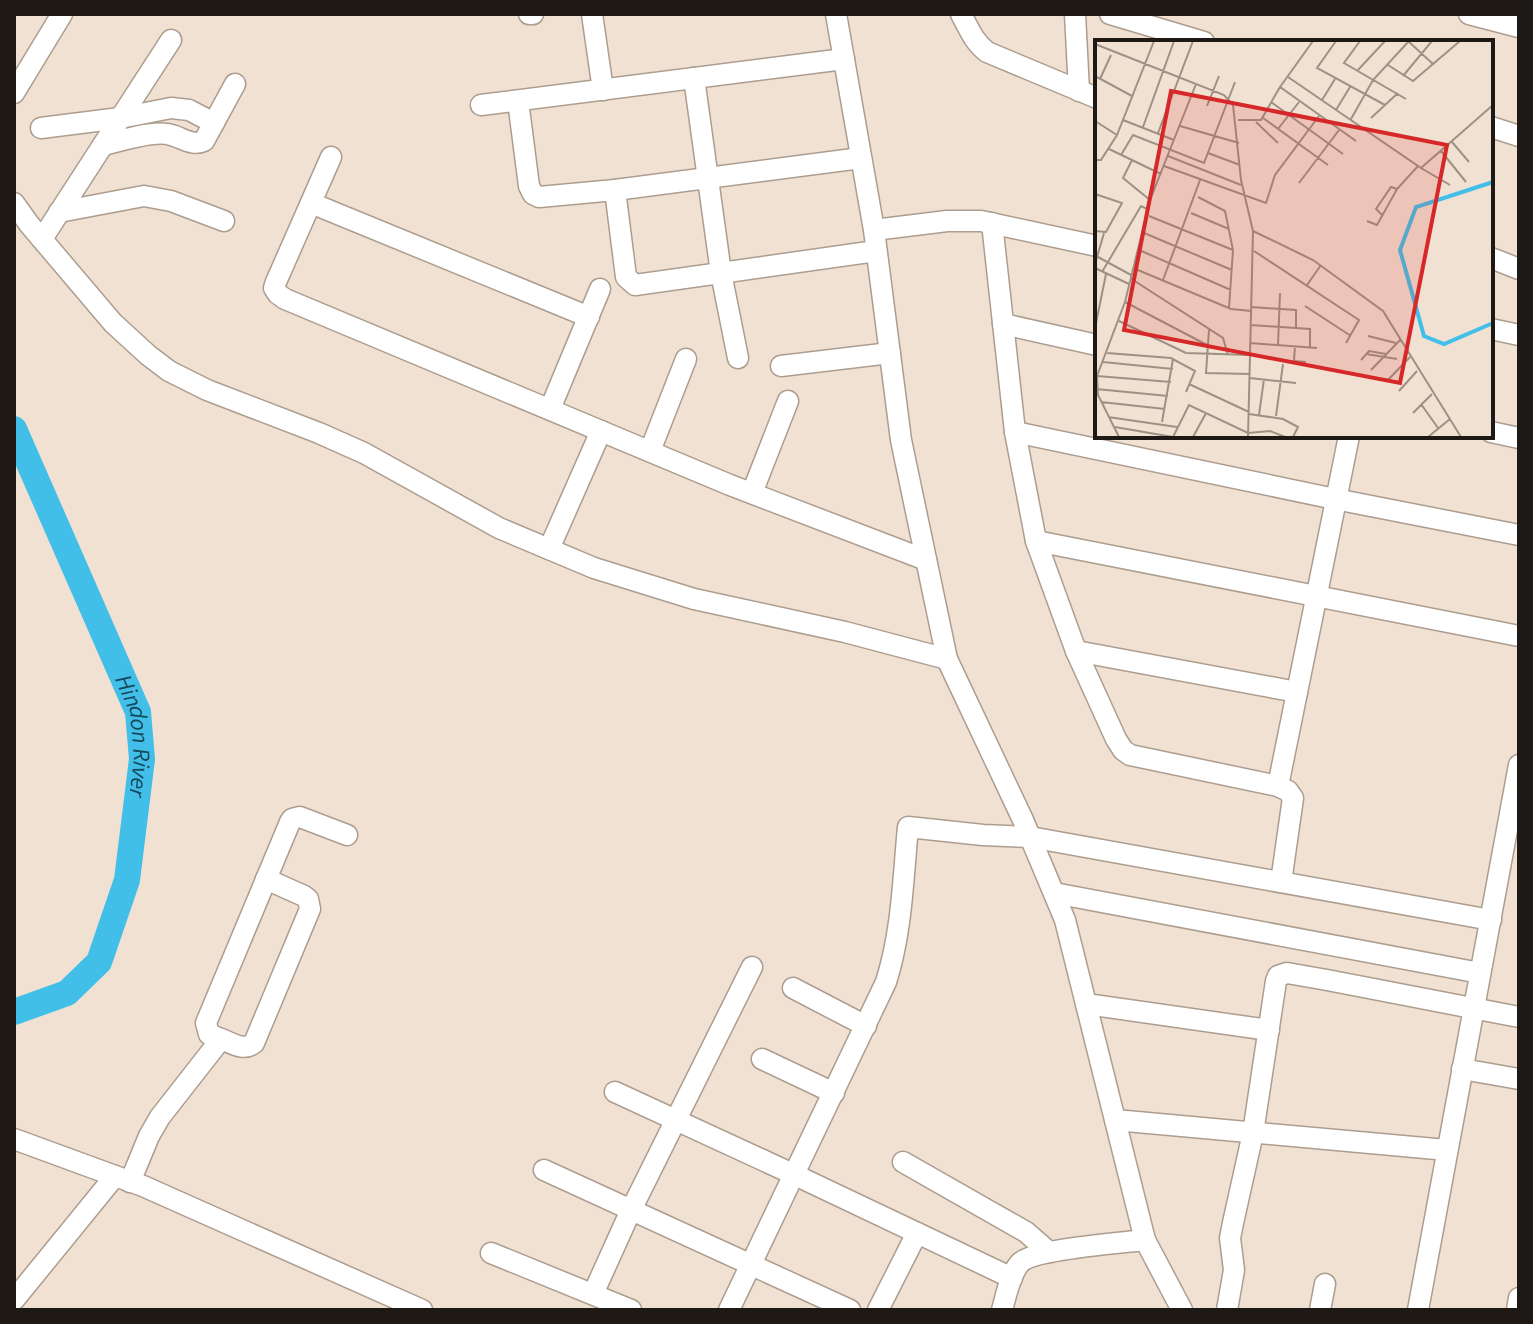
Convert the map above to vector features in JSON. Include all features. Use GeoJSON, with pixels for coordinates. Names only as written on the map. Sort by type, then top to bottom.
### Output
{"type":"FeatureCollection","features":[{"type":"Feature","properties":{"kind":"street"},"geometry":{"type":"LineString","coordinates":[[14,93],[62,14]]}},
{"type":"Feature","properties":{"kind":"street"},"geometry":{"type":"LineString","coordinates":[[592,14],[603,90]]}},
{"type":"Feature","properties":{"kind":"street"},"geometry":{"type":"LineString","coordinates":[[836,14],[874,230],[901,440],[947,659],[1065,920],[1145,1240],[1177,1306]]}},
{"type":"Feature","properties":{"kind":"street"},"geometry":{"type":"LineString","coordinates":[[961,14],[972,37],[987,52],[1088,95]]}},
{"type":"Feature","properties":{"kind":"street"},"geometry":{"type":"LineString","coordinates":[[1075,14],[1088,95]]}},
{"type":"Feature","properties":{"kind":"street"},"geometry":{"type":"LineString","coordinates":[[1110,14],[1197,40]]}},
{"type":"Feature","properties":{"kind":"street"},"geometry":{"type":"LineString","coordinates":[[1469,14],[1519,27]]}},
{"type":"Feature","properties":{"kind":"street"},"geometry":{"type":"LineString","coordinates":[[42,239],[171,40]]}},
{"type":"Feature","properties":{"kind":"street"},"geometry":{"type":"LineString","coordinates":[[481,105],[844,59]]}},
{"type":"Feature","properties":{"kind":"street"},"geometry":{"type":"LineString","coordinates":[[694,78],[721,273],[738,358]]}},
{"type":"Feature","properties":{"kind":"street"},"geometry":{"type":"LineString","coordinates":[[103,145],[158,133],[201,143],[235,84]]}},
{"type":"Feature","properties":{"kind":"street"},"geometry":{"type":"LineString","coordinates":[[518,101],[529,186],[533,194],[539,197],[861,158]]}},
{"type":"Feature","properties":{"kind":"street"},"geometry":{"type":"LineString","coordinates":[[41,128],[179,108],[214,123]]}},
{"type":"Feature","properties":{"kind":"street"},"geometry":{"type":"LineString","coordinates":[[1493,128],[1519,136]]}},
{"type":"Feature","properties":{"kind":"street"},"geometry":{"type":"LineString","coordinates":[[331,157],[274,288],[285,299],[752,493],[926,560]]}},
{"type":"Feature","properties":{"kind":"street"},"geometry":{"type":"LineString","coordinates":[[615,190],[626,277],[630,283],[641,284],[876,251]]}},
{"type":"Feature","properties":{"kind":"street"},"geometry":{"type":"LineString","coordinates":[[59,212],[144,196],[171,201],[224,221]]}},
{"type":"Feature","properties":{"kind":"street"},"geometry":{"type":"LineString","coordinates":[[14,203],[113,323],[169,371],[207,390],[364,453],[499,528],[594,568],[694,599],[845,632],[947,659]]}},
{"type":"Feature","properties":{"kind":"street"},"geometry":{"type":"LineString","coordinates":[[311,203],[589,317]]}},
{"type":"Feature","properties":{"kind":"street"},"geometry":{"type":"LineString","coordinates":[[874,230],[947,221],[981,221],[1095,246]]}},
{"type":"Feature","properties":{"kind":"street"},"geometry":{"type":"LineString","coordinates":[[992,223],[1015,432],[1036,541],[1076,651],[1116,739],[1130,755],[1278,786],[1288,791],[1293,798],[1281,882]]}},
{"type":"Feature","properties":{"kind":"street"},"geometry":{"type":"LineString","coordinates":[[1493,259],[1519,269]]}},
{"type":"Feature","properties":{"kind":"street"},"geometry":{"type":"LineString","coordinates":[[550,409],[600,289]]}},
{"type":"Feature","properties":{"kind":"street"},"geometry":{"type":"LineString","coordinates":[[1003,324],[1095,345]]}},
{"type":"Feature","properties":{"kind":"street"},"geometry":{"type":"LineString","coordinates":[[1493,329],[1519,335]]}},
{"type":"Feature","properties":{"kind":"street"},"geometry":{"type":"LineString","coordinates":[[781,366],[890,353]]}},
{"type":"Feature","properties":{"kind":"street"},"geometry":{"type":"LineString","coordinates":[[650,451],[686,359]]}},
{"type":"Feature","properties":{"kind":"street"},"geometry":{"type":"LineString","coordinates":[[752,493],[788,401]]}},
{"type":"Feature","properties":{"kind":"street"},"geometry":{"type":"LineString","coordinates":[[549,549],[601,431]]}},
{"type":"Feature","properties":{"kind":"street"},"geometry":{"type":"LineString","coordinates":[[1015,432],[1130,446],[1335,499],[1519,535]]}},
{"type":"Feature","properties":{"kind":"street"},"geometry":{"type":"LineString","coordinates":[[1493,432],[1519,438]]}},
{"type":"Feature","properties":{"kind":"street"},"geometry":{"type":"LineString","coordinates":[[1278,786],[1349,438]]}},
{"type":"Feature","properties":{"kind":"street"},"geometry":{"type":"LineString","coordinates":[[1036,541],[1519,636]]}},
{"type":"Feature","properties":{"kind":"street"},"geometry":{"type":"LineString","coordinates":[[1076,651],[1297,692]]}},
{"type":"Feature","properties":{"kind":"street"},"geometry":{"type":"LineString","coordinates":[[1418,1310],[1491,920],[1510,873],[1519,765]]}},
{"type":"Feature","properties":{"kind":"street"},"geometry":{"type":"LineString","coordinates":[[266,879],[304,896],[310,909],[254,1043],[243,1048],[209,1034],[206,1023],[266,879],[292,819],[300,817],[347,835]]}},
{"type":"Feature","properties":{"kind":"street"},"geometry":{"type":"LineString","coordinates":[[729,1310],[886,982],[899,925],[908,827],[1030,837],[1491,920]]}},
{"type":"Feature","properties":{"kind":"street"},"geometry":{"type":"LineString","coordinates":[[1054,893],[1480,973]]}},
{"type":"Feature","properties":{"kind":"street"},"geometry":{"type":"LineString","coordinates":[[593,1294],[631,1210],[752,967]]}},
{"type":"Feature","properties":{"kind":"street"},"geometry":{"type":"LineString","coordinates":[[1227,1310],[1234,1270],[1230,1238],[1253,1133],[1278,976],[1287,973],[1519,1017]]}},
{"type":"Feature","properties":{"kind":"street"},"geometry":{"type":"LineString","coordinates":[[793,988],[866,1026]]}},
{"type":"Feature","properties":{"kind":"street"},"geometry":{"type":"LineString","coordinates":[[1086,1004],[1269,1030]]}},
{"type":"Feature","properties":{"kind":"street"},"geometry":{"type":"LineString","coordinates":[[18,1287],[122,1179],[160,1117],[221,1039]]}},
{"type":"Feature","properties":{"kind":"street"},"geometry":{"type":"LineString","coordinates":[[762,1059],[834,1093]]}},
{"type":"Feature","properties":{"kind":"street"},"geometry":{"type":"LineString","coordinates":[[1462,1069],[1519,1079]]}},
{"type":"Feature","properties":{"kind":"street"},"geometry":{"type":"LineString","coordinates":[[615,1092],[1012,1278]]}},
{"type":"Feature","properties":{"kind":"street"},"geometry":{"type":"LineString","coordinates":[[1115,1120],[1447,1150]]}},
{"type":"Feature","properties":{"kind":"street"},"geometry":{"type":"LineString","coordinates":[[14,1139],[122,1179],[422,1310]]}},
{"type":"Feature","properties":{"kind":"street"},"geometry":{"type":"LineString","coordinates":[[903,1162],[1026,1232],[1049,1252]]}},
{"type":"Feature","properties":{"kind":"street"},"geometry":{"type":"LineString","coordinates":[[544,1170],[850,1310]]}},
{"type":"Feature","properties":{"kind":"street"},"geometry":{"type":"LineString","coordinates":[[878,1310],[917,1233]]}},
{"type":"Feature","properties":{"kind":"street"},"geometry":{"type":"LineString","coordinates":[[1002,1310],[1020,1263],[1032,1256],[1145,1240]]}},
{"type":"Feature","properties":{"kind":"street"},"geometry":{"type":"LineString","coordinates":[[491,1253],[631,1310]]}},
{"type":"Feature","properties":{"kind":"street"},"geometry":{"type":"LineString","coordinates":[[1320,1310],[1325,1284]]}},
{"type":"Feature","properties":{"kind":"street"},"geometry":{"type":"LineString","coordinates":[[1517,1310],[1519,1298]]}},
{"type":"Feature","properties":{"kind":"waterway","name":"Hindon River"},"geometry":{"type":"LineString","coordinates":[[14,429],[138,712],[142,759],[127,880],[99,962],[67,993],[14,1012]]}}]}
